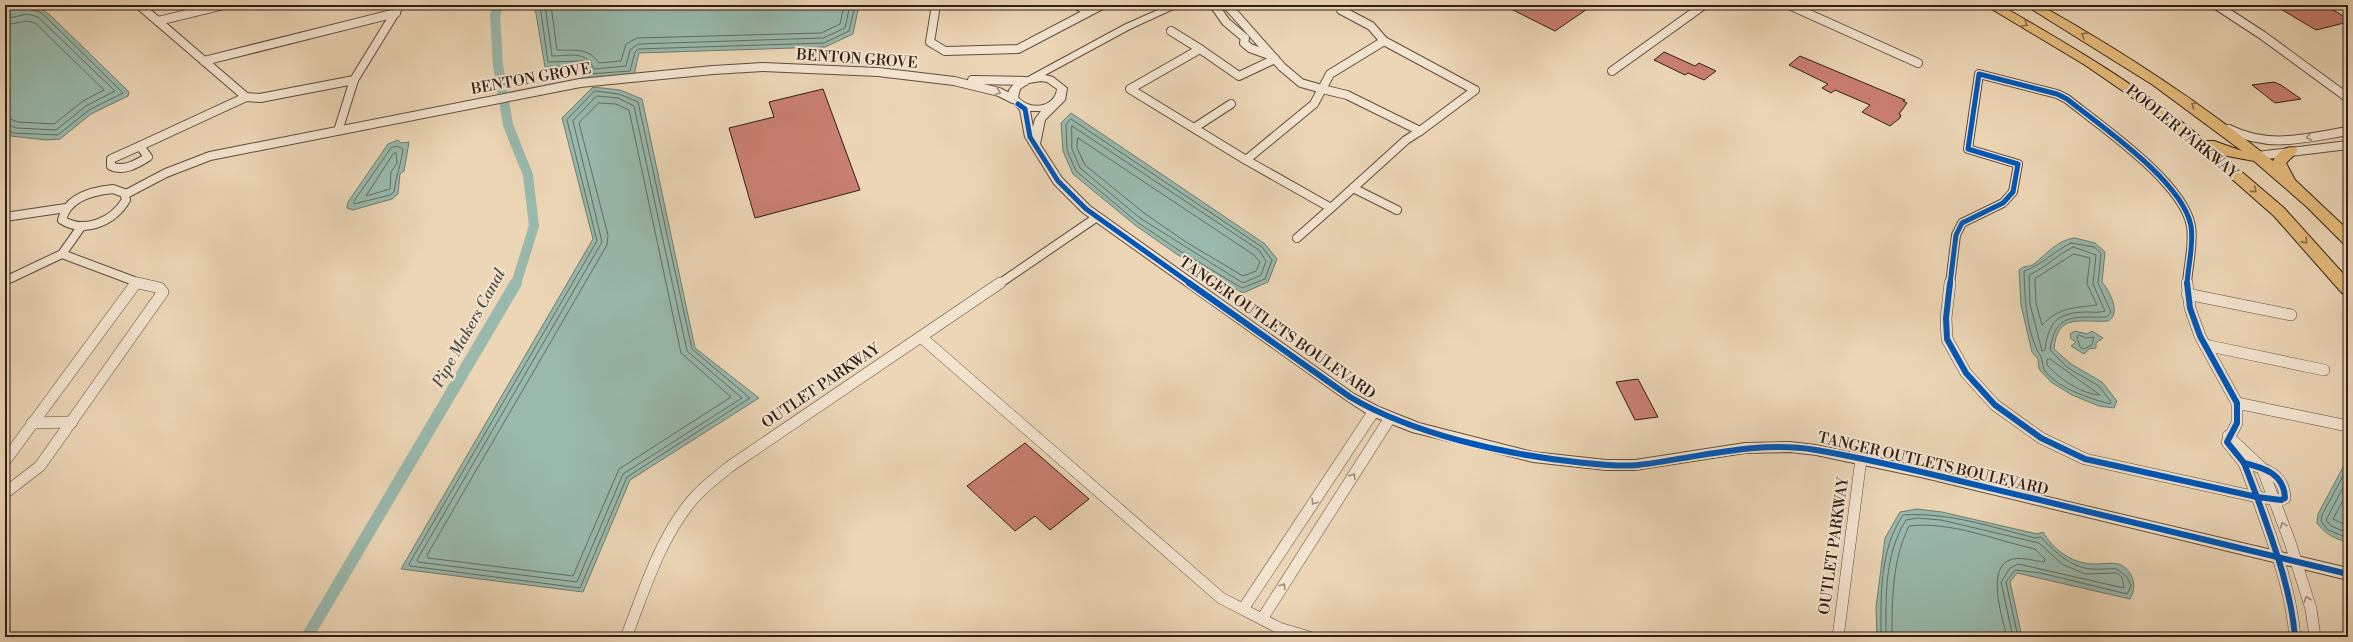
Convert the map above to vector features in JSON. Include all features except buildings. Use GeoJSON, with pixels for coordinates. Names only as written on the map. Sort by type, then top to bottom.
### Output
{"type":"FeatureCollection","features":[{"type":"Feature","properties":{"kind":"main road","name":"POOLER PARKWAY"},"geometry":{"type":"LineString","coordinates":[[1991,5],[2090,62],[2151,104],[2188,133],[2279,212],[2348,289]]}},
{"type":"Feature","properties":{"kind":"main road","name":"POOLER PARKWAY"},"geometry":{"type":"LineString","coordinates":[[2031,5],[2108,48],[2218,122],[2292,185],[2348,239]]}},
{"type":"Feature","properties":{"kind":"main road"},"geometry":{"type":"LineString","coordinates":[[2188,133],[2231,154],[2243,157],[2257,156]]}},
{"type":"Feature","properties":{"kind":"main road"},"geometry":{"type":"LineString","coordinates":[[2291,151],[2281,157],[2279,165],[2292,185]]}},
{"type":"Feature","properties":{"kind":"street"},"geometry":{"type":"LineString","coordinates":[[139,5],[246,97]]}},
{"type":"Feature","properties":{"kind":"street"},"geometry":{"type":"LineString","coordinates":[[158,21],[224,5]]}},
{"type":"Feature","properties":{"kind":"street"},"geometry":{"type":"LineString","coordinates":[[936,5],[930,42],[932,45],[945,51],[1018,49],[1102,5]]}},
{"type":"Feature","properties":{"kind":"street"},"geometry":{"type":"LineString","coordinates":[[1077,5],[1088,12]]}},
{"type":"Feature","properties":{"kind":"street"},"geometry":{"type":"LineString","coordinates":[[1051,106],[1035,109],[1016,102],[1013,93],[1016,87],[1028,80],[1127,27],[1176,5]]}},
{"type":"Feature","properties":{"kind":"street"},"geometry":{"type":"LineString","coordinates":[[1227,5],[1292,77],[1301,83],[1348,94],[1420,131]]}},
{"type":"Feature","properties":{"kind":"street"},"geometry":{"type":"LineString","coordinates":[[1612,70],[1704,5]]}},
{"type":"Feature","properties":{"kind":"street"},"geometry":{"type":"LineString","coordinates":[[1789,5],[1918,63]]}},
{"type":"Feature","properties":{"kind":"street"},"geometry":{"type":"LineString","coordinates":[[2216,5],[2262,35],[2348,98]]}},
{"type":"Feature","properties":{"kind":"street"},"geometry":{"type":"LineString","coordinates":[[1216,7],[1226,22],[1245,38],[1244,43],[1250,48],[1261,51],[1274,58]]}},
{"type":"Feature","properties":{"kind":"street"},"geometry":{"type":"LineString","coordinates":[[204,61],[398,9]]}},
{"type":"Feature","properties":{"kind":"street"},"geometry":{"type":"LineString","coordinates":[[338,131],[354,80],[398,9]]}},
{"type":"Feature","properties":{"kind":"street"},"geometry":{"type":"LineString","coordinates":[[1297,238],[1406,140],[1475,90],[1384,40],[1381,33],[1370,25],[1340,10]]}},
{"type":"Feature","properties":{"kind":"street"},"geometry":{"type":"LineString","coordinates":[[1171,31],[1239,76],[1274,58]]}},
{"type":"Feature","properties":{"kind":"street"},"geometry":{"type":"LineString","coordinates":[[1246,160],[1300,118],[1314,104],[1330,74],[1384,40]]}},
{"type":"Feature","properties":{"kind":"street"},"geometry":{"type":"LineString","coordinates":[[1200,49],[1130,89],[1246,160],[1331,208]]}},
{"type":"Feature","properties":{"kind":"street"},"geometry":{"type":"LineString","coordinates":[[1035,143],[1040,119],[1051,106],[1060,100],[1063,94],[1061,78],[1064,68],[1075,60],[1077,55]]}},
{"type":"Feature","properties":{"kind":"street","name":"BENTON GROVE"},"geometry":{"type":"LineString","coordinates":[[126,194],[166,173],[210,156],[476,102],[580,83],[763,67],[878,72],[954,80],[1028,80]]}},
{"type":"Feature","properties":{"kind":"street"},"geometry":{"type":"LineString","coordinates":[[2273,500],[2256,497],[2085,459],[2062,449],[2042,438],[1995,405],[1974,383],[1956,358],[1947,339],[1946,318],[1956,235],[1962,223],[2003,203],[2013,192],[2019,169],[2018,164],[2010,160],[1968,149],[1979,74],[2057,94],[2067,99],[2162,179],[2179,199],[2189,219],[2192,240],[2187,270],[2187,294],[2194,320],[2205,345],[2237,403],[2238,414],[2236,426],[2228,436],[2227,442],[2244,463],[2256,497],[2277,558],[2293,614],[2295,637]]}},
{"type":"Feature","properties":{"kind":"street"},"geometry":{"type":"LineString","coordinates":[[1028,80],[1050,79],[1062,88]]}},
{"type":"Feature","properties":{"kind":"street"},"geometry":{"type":"LineString","coordinates":[[140,145],[246,97],[260,98],[354,80]]}},
{"type":"Feature","properties":{"kind":"street","name":"BENTON GROVE"},"geometry":{"type":"LineString","coordinates":[[954,80],[998,92],[1016,102]]}},
{"type":"Feature","properties":{"kind":"street","name":"TANGER OUTLETS BOULEVARD"},"geometry":{"type":"LineString","coordinates":[[1016,102],[1025,109],[1030,137],[1070,196],[1296,360],[1374,411],[1416,428],[1510,452],[1583,464],[1635,465],[1726,450],[1769,446],[1816,450],[1925,472],[2348,574]]}},
{"type":"Feature","properties":{"kind":"street"},"geometry":{"type":"LineString","coordinates":[[1194,128],[1231,104]]}},
{"type":"Feature","properties":{"kind":"street"},"geometry":{"type":"LineString","coordinates":[[2218,122],[2240,135],[2265,142],[2348,131]]}},
{"type":"Feature","properties":{"kind":"street"},"geometry":{"type":"LineString","coordinates":[[2257,156],[2348,145]]}},
{"type":"Feature","properties":{"kind":"street"},"geometry":{"type":"LineString","coordinates":[[1353,188],[1397,210]]}},
{"type":"Feature","properties":{"kind":"street"},"geometry":{"type":"LineString","coordinates":[[5,217],[66,208],[82,196],[92,192],[113,189],[126,194],[128,198],[126,204],[113,217],[92,226],[72,227],[62,220],[66,208]]}},
{"type":"Feature","properties":{"kind":"street","name":"OUTLET PARKWAY"},"geometry":{"type":"LineString","coordinates":[[626,637],[653,569],[676,521],[703,488],[729,467],[1097,217]]}},
{"type":"Feature","properties":{"kind":"street"},"geometry":{"type":"LineString","coordinates":[[5,281],[62,254],[81,227]]}},
{"type":"Feature","properties":{"kind":"street"},"geometry":{"type":"LineString","coordinates":[[5,492],[40,466],[163,292],[160,288],[136,282],[62,254]]}},
{"type":"Feature","properties":{"kind":"street"},"geometry":{"type":"LineString","coordinates":[[5,461],[136,282]]}},
{"type":"Feature","properties":{"kind":"street"},"geometry":{"type":"LineString","coordinates":[[2187,294],[2291,315]]}},
{"type":"Feature","properties":{"kind":"street"},"geometry":{"type":"LineString","coordinates":[[921,337],[1221,598],[1279,628],[1309,637]]}},
{"type":"Feature","properties":{"kind":"street"},"geometry":{"type":"LineString","coordinates":[[2205,345],[2324,370]]}},
{"type":"Feature","properties":{"kind":"street"},"geometry":{"type":"LineString","coordinates":[[2237,403],[2348,426]]}},
{"type":"Feature","properties":{"kind":"street"},"geometry":{"type":"LineString","coordinates":[[1243,609],[1374,411]]}},
{"type":"Feature","properties":{"kind":"street"},"geometry":{"type":"LineString","coordinates":[[1262,619],[1390,418]]}},
{"type":"Feature","properties":{"kind":"street"},"geometry":{"type":"LineString","coordinates":[[32,423],[72,422]]}},
{"type":"Feature","properties":{"kind":"street"},"geometry":{"type":"LineString","coordinates":[[2228,436],[2262,468],[2296,562],[2311,610],[2315,637]]}},
{"type":"Feature","properties":{"kind":"street","name":"OUTLET PARKWAY"},"geometry":{"type":"LineString","coordinates":[[1838,637],[1861,459]]}},
{"type":"Feature","properties":{"kind":"street"},"geometry":{"type":"LineString","coordinates":[[2244,463],[2262,468]]}},
{"type":"Feature","properties":{"kind":"water"},"geometry":{"type":"Polygon","coordinates":[[[537,5],[859,5],[853,34],[825,47],[639,53],[634,75],[582,79],[583,65],[545,67],[535,8],[537,5]]]}},
{"type":"Feature","properties":{"kind":"water"},"geometry":{"type":"Polygon","coordinates":[[[28,6],[42,9],[50,15],[129,92],[128,96],[91,114],[60,139],[46,140],[11,136],[5,131],[5,10],[28,6]]]}},
{"type":"Feature","properties":{"kind":"water"},"geometry":{"type":"Polygon","coordinates":[[[593,87],[620,90],[642,99],[695,348],[759,398],[630,480],[583,592],[401,569],[593,239],[562,118],[593,87]]]}},
{"type":"Feature","properties":{"kind":"water"},"geometry":{"type":"Polygon","coordinates":[[[1071,113],[1265,244],[1277,259],[1268,282],[1243,293],[1178,255],[1135,225],[1073,174],[1063,151],[1061,123],[1071,113]]]}},
{"type":"Feature","properties":{"kind":"water"},"geometry":{"type":"Polygon","coordinates":[[[398,140],[401,143],[409,142],[404,171],[400,174],[398,194],[392,199],[353,210],[347,208],[348,202],[388,144],[398,140]]]}},
{"type":"Feature","properties":{"kind":"water"},"geometry":{"type":"Polygon","coordinates":[[[2075,238],[2095,243],[2105,252],[2102,282],[2111,296],[2114,313],[2112,318],[2108,321],[2080,321],[2065,324],[2060,329],[2056,337],[2054,349],[2071,364],[2102,382],[2117,401],[2114,408],[2099,406],[2072,395],[2051,382],[2039,369],[2038,359],[2032,352],[2021,305],[2019,270],[2023,267],[2031,266],[2063,241],[2075,238]]]}},
{"type":"Feature","properties":{"kind":"water"},"geometry":{"type":"Polygon","coordinates":[[[2075,331],[2087,334],[2092,331],[2103,338],[2096,343],[2096,348],[2089,349],[2084,354],[2071,346],[2076,342],[2071,339],[2070,334],[2075,331]]]}},
{"type":"Feature","properties":{"kind":"water"},"geometry":{"type":"Polygon","coordinates":[[[2348,458],[2348,542],[2331,536],[2317,523],[2318,514],[2348,458]]]}},
{"type":"Feature","properties":{"kind":"water"},"geometry":{"type":"Polygon","coordinates":[[[1917,509],[1942,512],[2037,534],[2043,532],[2052,545],[2072,559],[2088,564],[2116,564],[2125,568],[2129,572],[2134,585],[2130,599],[2017,573],[2010,582],[2022,637],[1877,637],[1876,607],[1885,538],[1900,512],[1917,509]]]}},
{"type":"Feature","properties":{"kind":"waterway","name":"Pipe Makers Canal"},"geometry":{"type":"LineString","coordinates":[[499,5],[495,15],[498,65],[508,125],[528,175],[534,226],[516,284]]}},
{"type":"Feature","properties":{"kind":"waterway","name":"Pipe Makers Canal"},"geometry":{"type":"LineString","coordinates":[[307,637],[516,283]]}},
{"type":"Feature","properties":{"kind":"cycle path"},"geometry":{"type":"LineString","coordinates":[[2244,463],[2259,467],[2273,473],[2278,477],[2285,490],[2285,498],[2281,500],[2256,497],[2085,459],[2041,438],[1995,405],[1966,373],[1947,339],[1946,318],[1956,235],[1962,223],[2003,203],[2013,192],[2018,164],[1968,149],[1979,74],[2057,94],[2067,99],[2136,154],[2169,187],[2181,203],[2189,218],[2192,237],[2187,284],[2190,308],[2194,322],[2206,350],[2237,403],[2237,423],[2227,442],[2244,463],[2272,538],[2293,614],[2295,637]]}},
{"type":"Feature","properties":{"kind":"cycle path"},"geometry":{"type":"LineString","coordinates":[[1018,104],[1025,109],[1030,137],[1058,181],[1086,209],[1350,397],[1374,411],[1417,428],[1533,457],[1606,465],[1635,465],[1745,448],[1790,447],[1816,450],[1925,473],[2348,574]]}}]}
